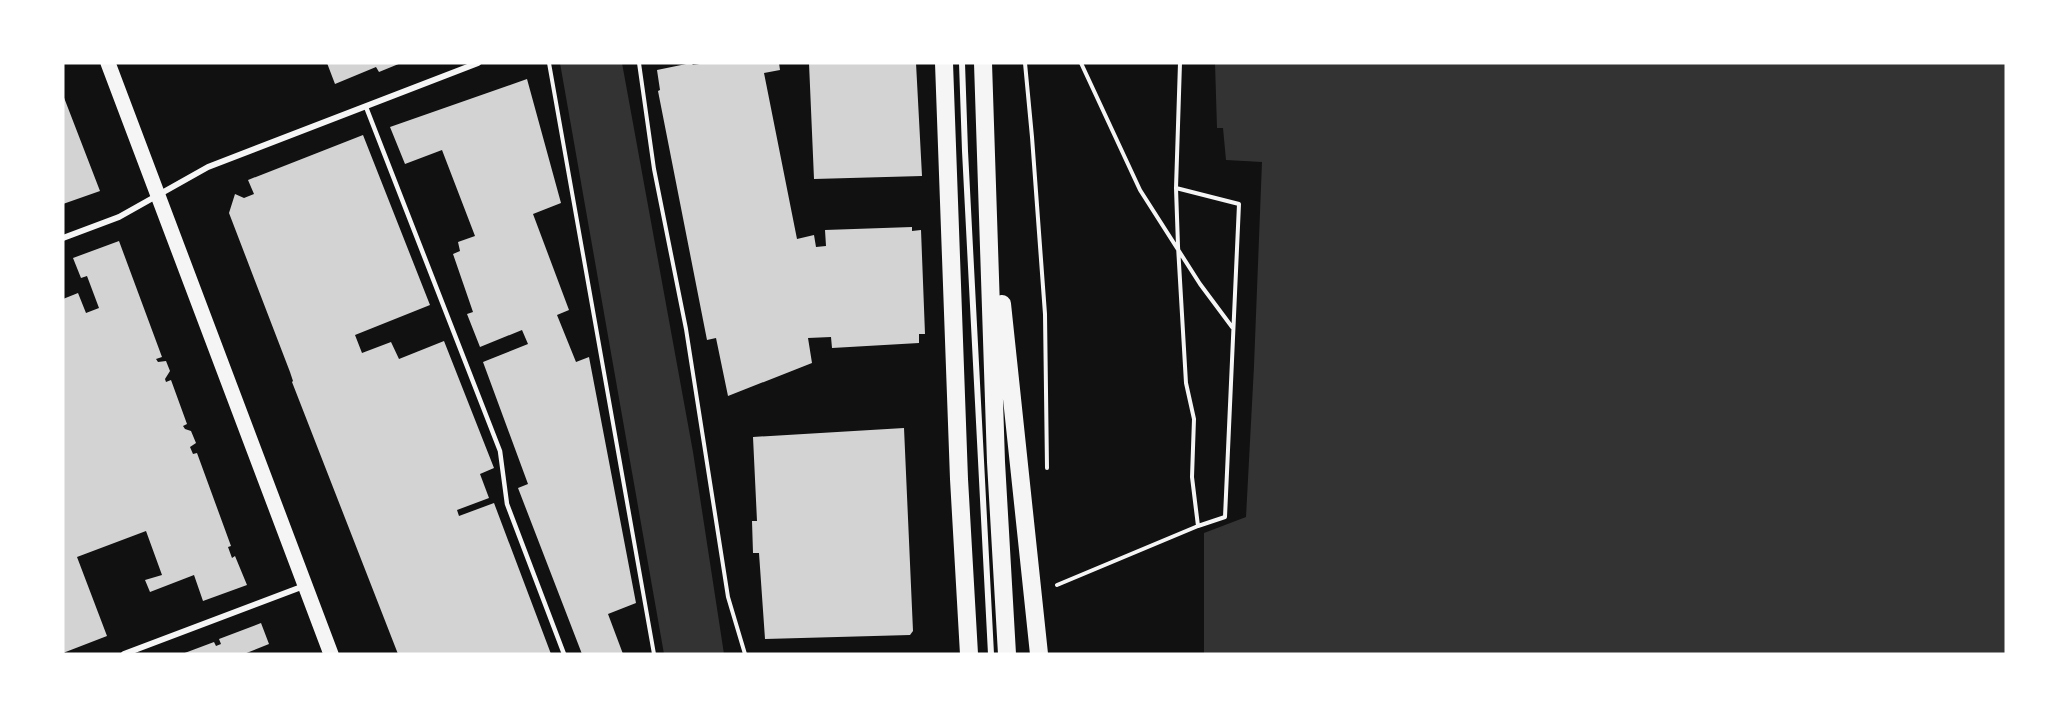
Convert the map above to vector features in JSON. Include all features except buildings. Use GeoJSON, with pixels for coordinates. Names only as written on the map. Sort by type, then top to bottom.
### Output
{"type":"FeatureCollection","features":[{"type":"Feature","properties":{"kind":"highway"},"geometry":{"type":"LineString","coordinates":[[944,63],[958,478],[969,654]]}},
{"type":"Feature","properties":{"kind":"highway"},"geometry":{"type":"LineString","coordinates":[[983,63],[996,462],[1007,654]]}},
{"type":"Feature","properties":{"kind":"highway"},"geometry":{"type":"LineString","coordinates":[[988,174],[1039,654]]}},
{"type":"Feature","properties":{"kind":"main road"},"geometry":{"type":"LineString","coordinates":[[108,63],[331,654]]}},
{"type":"Feature","properties":{"kind":"street"},"geometry":{"type":"LineString","coordinates":[[63,238],[119,217],[208,167],[478,63]]}},
{"type":"Feature","properties":{"kind":"street"},"geometry":{"type":"LineString","coordinates":[[962,63],[991,654]]}},
{"type":"Feature","properties":{"kind":"street"},"geometry":{"type":"LineString","coordinates":[[124,654],[305,585]]}},
{"type":"Feature","properties":{"kind":"lane"},"geometry":{"type":"LineString","coordinates":[[366,107],[500,450],[507,504],[564,654]]}},
{"type":"Feature","properties":{"kind":"path"},"geometry":{"type":"LineString","coordinates":[[549,63],[654,654]]}},
{"type":"Feature","properties":{"kind":"path"},"geometry":{"type":"LineString","coordinates":[[639,63],[654,169],[690,352],[728,597],[745,654]]}},
{"type":"Feature","properties":{"kind":"path"},"geometry":{"type":"LineString","coordinates":[[1025,63],[1045,314],[1047,469]]}},
{"type":"Feature","properties":{"kind":"path"},"geometry":{"type":"LineString","coordinates":[[1081,63],[1140,190],[1178,246],[1200,284],[1233,328]]}},
{"type":"Feature","properties":{"kind":"path"},"geometry":{"type":"LineString","coordinates":[[1180,63],[1176,188],[1178,246],[1186,383],[1194,419],[1192,477],[1198,526]]}},
{"type":"Feature","properties":{"kind":"path"},"geometry":{"type":"LineString","coordinates":[[1048,589],[1198,526],[1225,517],[1239,204],[1176,188]]}},
{"type":"Feature","properties":{"kind":"shaded area"},"geometry":{"type":"Polygon","coordinates":[[[560,63],[622,63],[693,452],[724,654],[664,654],[560,63]]]}},
{"type":"Feature","properties":{"kind":"shaded area"},"geometry":{"type":"Polygon","coordinates":[[[1215,63],[2006,63],[2006,654],[1204,654],[1204,533],[1246,517],[1262,162],[1226,160],[1223,128],[1217,128],[1215,63]]]}}]}
